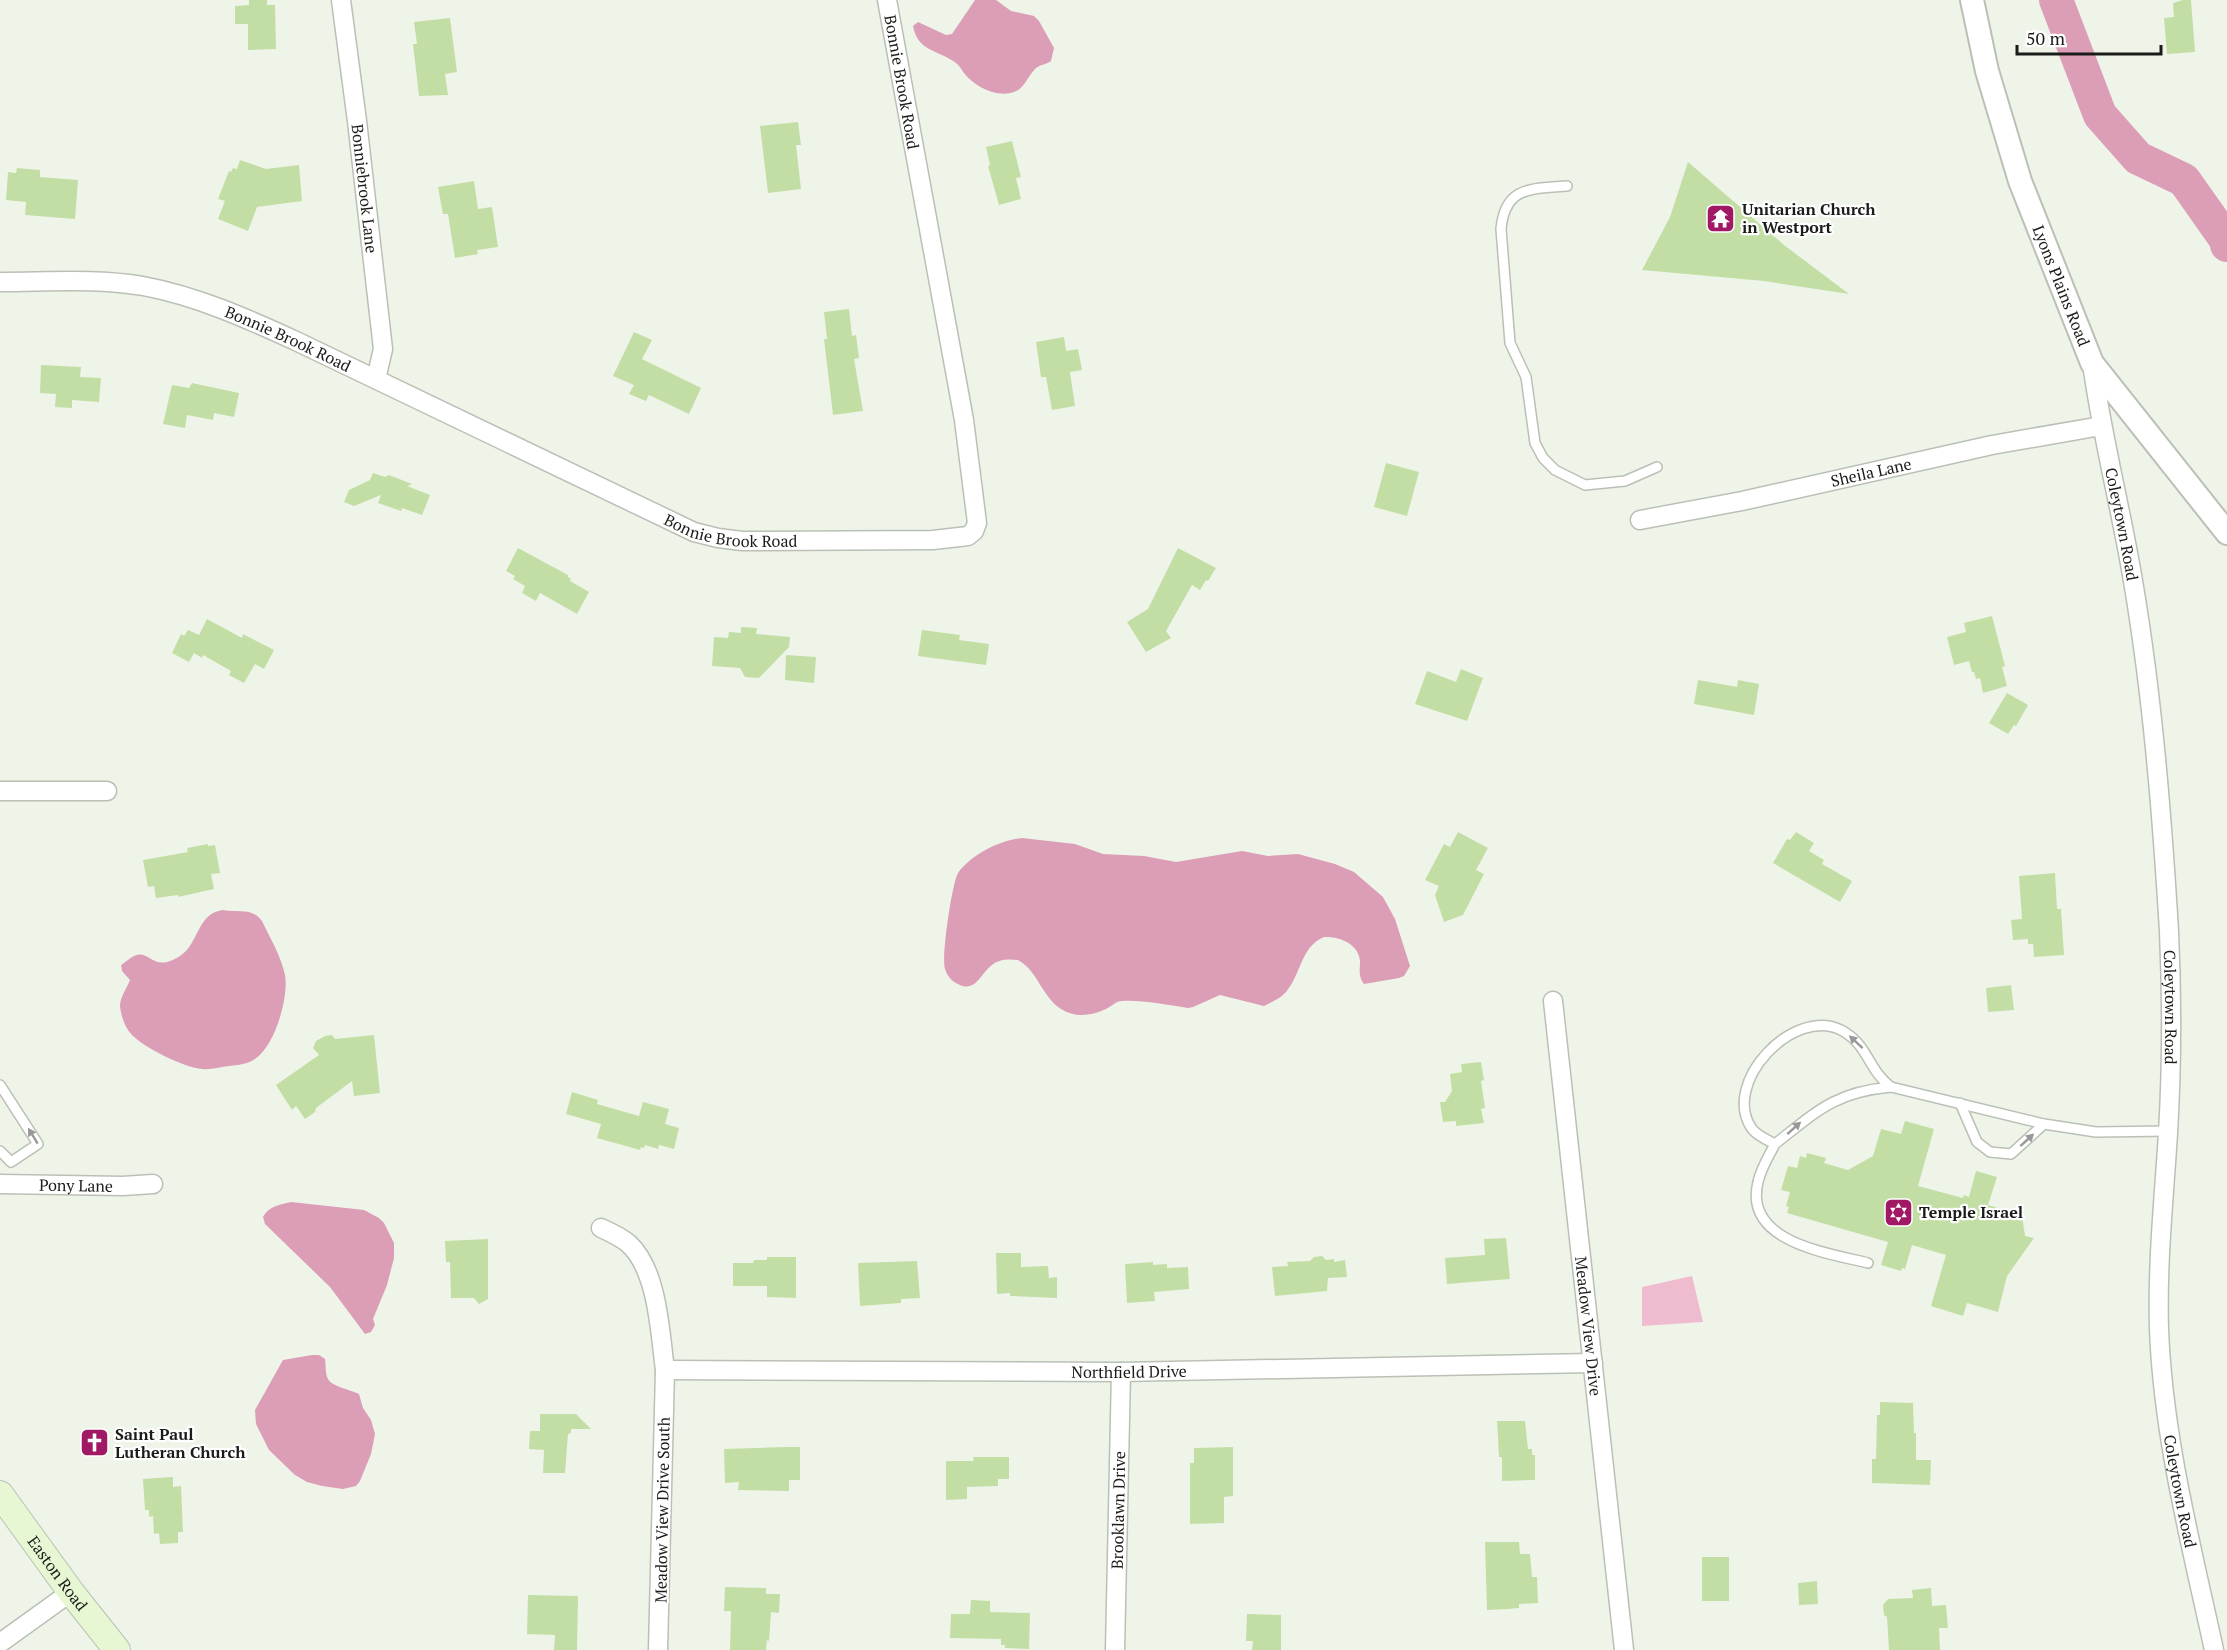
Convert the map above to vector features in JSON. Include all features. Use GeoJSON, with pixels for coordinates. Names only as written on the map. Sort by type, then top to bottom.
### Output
{"type":"FeatureCollection","features":[{"type":"Feature","properties":{"kind":"main road","name":"Easton Road"},"geometry":{"type":"LineString","coordinates":[[0,1494],[71,1592],[117,1650]]}},
{"type":"Feature","properties":{"kind":"street","name":"Bonniebrook Lane"},"geometry":{"type":"LineString","coordinates":[[341,0],[383,349],[376,379]]}},
{"type":"Feature","properties":{"kind":"street","name":"Bonnie Brook Road"},"geometry":{"type":"LineString","coordinates":[[0,282],[104,283],[141,286],[189,297],[250,320],[694,532],[742,541],[911,540],[968,536],[974,531],[977,523],[964,420],[887,0]]}},
{"type":"Feature","properties":{"kind":"street","name":"Lyons Plains Road"},"geometry":{"type":"LineString","coordinates":[[1972,0],[1987,70],[2017,171],[2045,248],[2092,363],[2227,533]]}},
{"type":"Feature","properties":{"kind":"street","name":"Coleytown Road"},"geometry":{"type":"LineString","coordinates":[[2092,363],[2101,426],[2122,514],[2134,582],[2158,772],[2172,1008],[2159,1295],[2162,1373],[2177,1475],[2214,1650]]}},
{"type":"Feature","properties":{"kind":"street","name":"Sheila Lane"},"geometry":{"type":"LineString","coordinates":[[1640,520],[1754,498],[1970,449],[2101,426]]}},
{"type":"Feature","properties":{"kind":"street"},"geometry":{"type":"LineString","coordinates":[[0,791],[100,792]]}},
{"type":"Feature","properties":{"kind":"street","name":"Meadow View Drive"},"geometry":{"type":"LineString","coordinates":[[1553,1001],[1624,1650]]}},
{"type":"Feature","properties":{"kind":"street","name":"Pony Lane"},"geometry":{"type":"LineString","coordinates":[[0,1184],[123,1186],[153,1184]]}},
{"type":"Feature","properties":{"kind":"street","name":"Meadow View Drive South"},"geometry":{"type":"LineString","coordinates":[[601,1228],[629,1244],[641,1259],[649,1276],[665,1371],[658,1650]]}},
{"type":"Feature","properties":{"kind":"street","name":"Northfield Drive"},"geometry":{"type":"LineString","coordinates":[[665,1371],[1121,1372],[1593,1363]]}},
{"type":"Feature","properties":{"kind":"street","name":"Brooklawn Drive"},"geometry":{"type":"LineString","coordinates":[[1114,1650],[1121,1372]]}},
{"type":"Feature","properties":{"kind":"street"},"geometry":{"type":"LineString","coordinates":[[0,1643],[71,1592]]}},
{"type":"Feature","properties":{"kind":"lane"},"geometry":{"type":"LineString","coordinates":[[1567,186],[1530,189],[1518,193],[1509,201],[1503,213],[1501,229],[1510,343],[1527,377],[1535,443],[1543,458],[1555,470],[1585,485],[1625,481],[1657,467]]}},
{"type":"Feature","properties":{"kind":"lane"},"geometry":{"type":"LineString","coordinates":[[1775,1144],[1761,1137],[1752,1128],[1745,1109],[1745,1093],[1757,1064],[1770,1050],[1796,1032],[1813,1026],[1839,1029],[1859,1043],[1880,1079],[1891,1087]]}},
{"type":"Feature","properties":{"kind":"lane"},"geometry":{"type":"LineString","coordinates":[[0,1085],[38,1144],[11,1162],[0,1151]]}},
{"type":"Feature","properties":{"kind":"lane"},"geometry":{"type":"LineString","coordinates":[[1868,1263],[1798,1244],[1782,1237],[1770,1228],[1761,1214],[1757,1184],[1775,1144],[1826,1104],[1866,1089],[1891,1087],[2044,1124],[2096,1132],[2168,1131]]}},
{"type":"Feature","properties":{"kind":"lane"},"geometry":{"type":"LineString","coordinates":[[1960,1103],[1977,1142],[1990,1152],[2011,1154],[2044,1124]]}},
{"type":"Feature","properties":{"kind":"shaded area"},"geometry":{"type":"Polygon","coordinates":[[[975,0],[996,0],[1011,11],[1034,16],[1054,48],[1051,61],[1037,67],[1023,85],[1014,92],[1000,94],[980,87],[956,63],[919,41],[916,34],[913,26],[918,22],[946,35],[952,34],[975,0]]]}},
{"type":"Feature","properties":{"kind":"shaded area"},"geometry":{"type":"Polygon","coordinates":[[[1022,838],[1075,844],[1103,854],[1144,856],[1176,862],[1242,851],[1268,856],[1298,854],[1335,864],[1354,872],[1383,897],[1395,919],[1410,966],[1404,976],[1399,978],[1364,984],[1360,976],[1360,961],[1356,950],[1347,942],[1324,937],[1316,942],[1305,955],[1285,993],[1264,1006],[1220,995],[1188,1008],[1120,1001],[1106,1009],[1083,1015],[1066,1012],[1055,1004],[1025,965],[1018,960],[995,963],[974,984],[960,985],[949,976],[944,962],[950,905],[958,873],[978,854],[1004,842],[1022,838]]]}},
{"type":"Feature","properties":{"kind":"shaded area"},"geometry":{"type":"Polygon","coordinates":[[[223,910],[249,912],[262,921],[285,975],[283,1008],[269,1043],[255,1059],[239,1065],[212,1069],[195,1068],[145,1045],[130,1032],[121,1014],[120,1003],[130,980],[122,971],[121,965],[137,955],[146,956],[158,962],[171,961],[186,951],[208,917],[214,912],[223,910]]]}},
{"type":"Feature","properties":{"kind":"shaded area"},"geometry":{"type":"Polygon","coordinates":[[[291,1202],[364,1210],[384,1223],[394,1243],[394,1258],[387,1285],[373,1319],[375,1325],[371,1332],[365,1334],[330,1287],[265,1224],[263,1217],[268,1210],[291,1202]]]}},
{"type":"Feature","properties":{"kind":"shaded area"},"geometry":{"type":"Polygon","coordinates":[[[1692,1276],[1703,1322],[1642,1326],[1642,1287],[1692,1276]]]}},
{"type":"Feature","properties":{"kind":"shaded area"},"geometry":{"type":"Polygon","coordinates":[[[319,1355],[325,1359],[326,1374],[330,1381],[359,1394],[363,1408],[371,1420],[375,1434],[371,1454],[356,1486],[343,1489],[322,1486],[307,1482],[295,1475],[269,1450],[256,1424],[255,1410],[283,1360],[319,1355]]]}},
{"type":"Feature","properties":{"kind":"building"},"geometry":{"type":"Polygon","coordinates":[[[249,0],[267,0],[267,5],[275,5],[276,49],[248,50],[248,24],[235,24],[235,6],[249,5],[249,0]]]}},
{"type":"Feature","properties":{"kind":"building"},"geometry":{"type":"Polygon","coordinates":[[[2191,0],[2195,52],[2167,54],[2164,18],[2174,17],[2173,3],[2191,0]]]}},
{"type":"Feature","properties":{"kind":"building"},"geometry":{"type":"Polygon","coordinates":[[[450,18],[457,72],[445,74],[448,95],[419,96],[413,44],[417,44],[414,22],[450,18]]]}},
{"type":"Feature","properties":{"kind":"building"},"geometry":{"type":"Polygon","coordinates":[[[798,122],[801,145],[796,145],[801,189],[768,193],[760,126],[798,122]]]}},
{"type":"Feature","properties":{"kind":"building"},"geometry":{"type":"Polygon","coordinates":[[[1012,141],[1021,177],[1016,178],[1021,199],[999,205],[988,166],[990,165],[986,147],[1012,141]]]}},
{"type":"Feature","properties":{"kind":"building"},"geometry":{"type":"Polygon","coordinates":[[[240,160],[266,169],[299,165],[302,201],[257,207],[248,231],[218,219],[225,201],[218,199],[229,171],[231,172],[233,168],[237,169],[240,160]]]}},
{"type":"Feature","properties":{"kind":"building","name":"Unitarian Church in Westport"},"geometry":{"type":"Polygon","coordinates":[[[1688,162],[1784,245],[1849,294],[1764,281],[1642,270],[1670,217],[1688,162]]]}},
{"type":"Feature","properties":{"kind":"building"},"geometry":{"type":"Polygon","coordinates":[[[17,168],[40,170],[40,177],[78,180],[75,219],[25,215],[26,202],[6,200],[8,172],[16,173],[17,168]]]}},
{"type":"Feature","properties":{"kind":"building"},"geometry":{"type":"Polygon","coordinates":[[[474,181],[478,209],[492,207],[498,247],[477,250],[478,254],[455,258],[448,214],[443,214],[438,187],[474,181]]]}},
{"type":"Feature","properties":{"kind":"building"},"geometry":{"type":"Polygon","coordinates":[[[849,309],[852,336],[856,335],[859,358],[854,359],[863,411],[833,415],[824,339],[827,339],[824,312],[849,309]]]}},
{"type":"Feature","properties":{"kind":"building"},"geometry":{"type":"Polygon","coordinates":[[[634,332],[652,340],[642,359],[701,388],[689,414],[649,395],[646,401],[629,394],[634,385],[613,376],[634,332]]]}},
{"type":"Feature","properties":{"kind":"building"},"geometry":{"type":"Polygon","coordinates":[[[1064,337],[1066,351],[1078,349],[1082,370],[1070,372],[1075,406],[1052,410],[1046,377],[1041,377],[1036,342],[1064,337]]]}},
{"type":"Feature","properties":{"kind":"building"},"geometry":{"type":"Polygon","coordinates":[[[41,365],[81,367],[80,377],[101,378],[99,402],[72,400],[72,408],[55,407],[56,394],[40,393],[41,365]]]}},
{"type":"Feature","properties":{"kind":"building"},"geometry":{"type":"Polygon","coordinates":[[[192,383],[239,393],[234,417],[214,413],[213,420],[187,415],[185,428],[163,424],[172,385],[189,388],[192,383]]]}},
{"type":"Feature","properties":{"kind":"building"},"geometry":{"type":"Polygon","coordinates":[[[1386,463],[1419,472],[1407,516],[1374,507],[1386,463]]]}},
{"type":"Feature","properties":{"kind":"building"},"geometry":{"type":"Polygon","coordinates":[[[373,473],[385,477],[389,475],[412,484],[407,486],[430,495],[422,515],[378,503],[381,495],[354,506],[344,502],[349,490],[370,480],[373,473]]]}},
{"type":"Feature","properties":{"kind":"building"},"geometry":{"type":"Polygon","coordinates":[[[518,548],[568,575],[570,581],[589,592],[577,614],[540,593],[536,601],[522,593],[525,586],[513,579],[515,576],[506,571],[518,548]]]}},
{"type":"Feature","properties":{"kind":"building"},"geometry":{"type":"Polygon","coordinates":[[[1178,548],[1216,568],[1200,590],[1192,585],[1166,631],[1171,638],[1146,652],[1127,622],[1148,609],[1178,548]]]}},
{"type":"Feature","properties":{"kind":"building"},"geometry":{"type":"Polygon","coordinates":[[[1992,616],[2005,666],[2002,667],[2007,686],[1983,693],[1980,678],[1976,679],[1969,661],[1954,665],[1947,637],[1966,632],[1964,623],[1992,616]]]}},
{"type":"Feature","properties":{"kind":"building"},"geometry":{"type":"Polygon","coordinates":[[[207,619],[242,638],[243,634],[274,650],[264,669],[255,664],[244,683],[229,675],[231,671],[203,655],[202,658],[194,653],[189,662],[172,653],[181,634],[184,636],[188,630],[199,635],[207,619]]]}},
{"type":"Feature","properties":{"kind":"building"},"geometry":{"type":"Polygon","coordinates":[[[741,627],[757,628],[756,634],[790,637],[789,647],[759,678],[745,677],[740,668],[712,666],[714,637],[728,638],[729,632],[741,633],[741,627]]]}},
{"type":"Feature","properties":{"kind":"building"},"geometry":{"type":"Polygon","coordinates":[[[922,630],[960,635],[959,640],[989,644],[986,665],[918,656],[922,630]]]}},
{"type":"Feature","properties":{"kind":"building"},"geometry":{"type":"Polygon","coordinates":[[[786,655],[816,657],[814,683],[785,680],[786,655]]]}},
{"type":"Feature","properties":{"kind":"building"},"geometry":{"type":"Polygon","coordinates":[[[1461,669],[1483,678],[1467,721],[1415,704],[1427,671],[1456,682],[1461,669]]]}},
{"type":"Feature","properties":{"kind":"building"},"geometry":{"type":"Polygon","coordinates":[[[1698,680],[1737,687],[1738,680],[1759,684],[1754,715],[1694,704],[1698,680]]]}},
{"type":"Feature","properties":{"kind":"building"},"geometry":{"type":"Polygon","coordinates":[[[2007,693],[2028,705],[2016,726],[2014,725],[2008,734],[1989,723],[2007,693]]]}},
{"type":"Feature","properties":{"kind":"building"},"geometry":{"type":"Polygon","coordinates":[[[1458,832],[1488,848],[1476,870],[1484,874],[1463,915],[1444,922],[1435,895],[1439,886],[1425,880],[1444,844],[1450,847],[1458,832]]]}},
{"type":"Feature","properties":{"kind":"building"},"geometry":{"type":"Polygon","coordinates":[[[1796,832],[1814,843],[1809,851],[1824,860],[1822,864],[1852,881],[1840,902],[1773,863],[1787,839],[1790,840],[1796,832]]]}},
{"type":"Feature","properties":{"kind":"building"},"geometry":{"type":"Polygon","coordinates":[[[208,844],[208,846],[215,845],[220,873],[211,874],[214,889],[178,897],[178,895],[156,898],[154,886],[148,887],[143,860],[188,852],[187,848],[208,844]]]}},
{"type":"Feature","properties":{"kind":"building"},"geometry":{"type":"Polygon","coordinates":[[[2055,873],[2057,909],[2061,909],[2064,955],[2034,957],[2033,944],[2028,944],[2028,939],[2013,940],[2011,920],[2022,919],[2019,876],[2055,873]]]}},
{"type":"Feature","properties":{"kind":"building"},"geometry":{"type":"Polygon","coordinates":[[[2011,985],[2014,1010],[1988,1012],[1986,988],[2011,985]]]}},
{"type":"Feature","properties":{"kind":"building"},"geometry":{"type":"Polygon","coordinates":[[[332,1035],[335,1039],[374,1035],[380,1093],[354,1096],[352,1081],[305,1119],[296,1106],[292,1110],[276,1085],[319,1055],[313,1048],[316,1041],[332,1035]]]}},
{"type":"Feature","properties":{"kind":"building"},"geometry":{"type":"Polygon","coordinates":[[[1481,1062],[1485,1108],[1481,1109],[1484,1123],[1456,1126],[1456,1121],[1443,1122],[1440,1102],[1445,1102],[1452,1091],[1450,1074],[1462,1072],[1461,1064],[1481,1062]]]}},
{"type":"Feature","properties":{"kind":"building"},"geometry":{"type":"Polygon","coordinates":[[[572,1092],[598,1100],[597,1104],[639,1116],[643,1102],[669,1109],[665,1124],[679,1128],[674,1149],[659,1145],[658,1149],[645,1145],[640,1150],[597,1138],[601,1124],[566,1114],[572,1092]]]}},
{"type":"Feature","properties":{"kind":"building"},"geometry":{"type":"Polygon","coordinates":[[[1905,1121],[1934,1129],[1918,1186],[1963,1198],[1964,1195],[1969,1197],[1976,1171],[1997,1177],[1988,1205],[2022,1215],[2025,1236],[2034,1238],[2007,1276],[1998,1312],[1967,1303],[1963,1316],[1931,1306],[1946,1255],[1912,1245],[1905,1269],[1902,1268],[1901,1271],[1881,1265],[1888,1242],[1787,1213],[1789,1207],[1786,1206],[1790,1192],[1781,1190],[1788,1166],[1797,1168],[1800,1156],[1806,1158],[1807,1153],[1826,1158],[1824,1163],[1848,1170],[1873,1156],[1881,1129],[1901,1134],[1905,1121]]]}},
{"type":"Feature","properties":{"kind":"building"},"geometry":{"type":"Polygon","coordinates":[[[1506,1238],[1510,1279],[1447,1284],[1445,1258],[1485,1255],[1484,1239],[1506,1238]]]}},
{"type":"Feature","properties":{"kind":"building"},"geometry":{"type":"Polygon","coordinates":[[[488,1239],[488,1299],[479,1304],[474,1298],[451,1298],[450,1262],[446,1262],[445,1241],[488,1239]]]}},
{"type":"Feature","properties":{"kind":"building"},"geometry":{"type":"Polygon","coordinates":[[[996,1253],[1021,1253],[1021,1267],[1048,1266],[1049,1278],[1057,1277],[1057,1298],[1010,1296],[1010,1293],[997,1294],[996,1253]]]}},
{"type":"Feature","properties":{"kind":"building"},"geometry":{"type":"Polygon","coordinates":[[[1322,1256],[1326,1260],[1334,1259],[1334,1262],[1345,1260],[1347,1277],[1328,1278],[1327,1291],[1275,1296],[1272,1267],[1288,1266],[1287,1262],[1310,1261],[1314,1257],[1322,1256]]]}},
{"type":"Feature","properties":{"kind":"building"},"geometry":{"type":"Polygon","coordinates":[[[767,1257],[796,1257],[796,1298],[767,1297],[767,1286],[733,1286],[733,1263],[753,1263],[754,1260],[767,1260],[767,1257]]]}},
{"type":"Feature","properties":{"kind":"building"},"geometry":{"type":"Polygon","coordinates":[[[917,1261],[920,1298],[901,1299],[901,1303],[860,1306],[858,1263],[917,1261]]]}},
{"type":"Feature","properties":{"kind":"building"},"geometry":{"type":"Polygon","coordinates":[[[1153,1262],[1153,1265],[1167,1264],[1167,1268],[1188,1267],[1189,1289],[1154,1292],[1155,1301],[1127,1303],[1125,1264],[1153,1262]]]}},
{"type":"Feature","properties":{"kind":"building"},"geometry":{"type":"Polygon","coordinates":[[[1880,1402],[1913,1403],[1916,1460],[1931,1460],[1930,1485],[1872,1483],[1872,1459],[1876,1459],[1877,1415],[1880,1415],[1880,1402]]]}},
{"type":"Feature","properties":{"kind":"building"},"geometry":{"type":"Polygon","coordinates":[[[540,1414],[576,1414],[591,1429],[571,1429],[571,1433],[568,1434],[565,1473],[543,1473],[544,1450],[529,1449],[530,1431],[540,1431],[540,1414]]]}},
{"type":"Feature","properties":{"kind":"building"},"geometry":{"type":"Polygon","coordinates":[[[1497,1421],[1525,1421],[1528,1449],[1532,1449],[1532,1455],[1535,1455],[1535,1480],[1502,1481],[1502,1457],[1499,1457],[1497,1421]]]}},
{"type":"Feature","properties":{"kind":"building"},"geometry":{"type":"Polygon","coordinates":[[[800,1447],[800,1480],[789,1480],[789,1491],[738,1490],[739,1482],[725,1483],[724,1449],[800,1447]]]}},
{"type":"Feature","properties":{"kind":"building"},"geometry":{"type":"Polygon","coordinates":[[[1233,1447],[1233,1496],[1224,1497],[1224,1523],[1190,1524],[1190,1463],[1194,1463],[1194,1448],[1233,1447]]]}},
{"type":"Feature","properties":{"kind":"building"},"geometry":{"type":"Polygon","coordinates":[[[973,1457],[1009,1457],[1009,1479],[998,1479],[998,1486],[967,1487],[967,1499],[946,1500],[946,1461],[974,1461],[973,1457]]]}},
{"type":"Feature","properties":{"kind":"building"},"geometry":{"type":"Polygon","coordinates":[[[173,1477],[173,1487],[181,1486],[183,1532],[178,1532],[178,1543],[160,1544],[159,1533],[154,1534],[153,1516],[149,1517],[149,1510],[145,1510],[143,1479],[173,1477]]]}},
{"type":"Feature","properties":{"kind":"building"},"geometry":{"type":"Polygon","coordinates":[[[1485,1542],[1519,1542],[1520,1554],[1530,1554],[1532,1577],[1537,1577],[1538,1603],[1519,1604],[1519,1608],[1487,1610],[1485,1542]]]}},
{"type":"Feature","properties":{"kind":"building"},"geometry":{"type":"Polygon","coordinates":[[[1702,1557],[1729,1557],[1729,1601],[1702,1601],[1702,1557]]]}},
{"type":"Feature","properties":{"kind":"building"},"geometry":{"type":"Polygon","coordinates":[[[1817,1581],[1818,1604],[1799,1605],[1798,1583],[1817,1581]]]}},
{"type":"Feature","properties":{"kind":"building"},"geometry":{"type":"Polygon","coordinates":[[[725,1587],[766,1588],[766,1594],[780,1594],[779,1613],[771,1612],[769,1641],[767,1640],[766,1650],[730,1650],[731,1611],[724,1611],[725,1587]]]}},
{"type":"Feature","properties":{"kind":"building"},"geometry":{"type":"Polygon","coordinates":[[[1931,1588],[1932,1606],[1946,1605],[1948,1628],[1939,1628],[1940,1650],[1889,1650],[1887,1617],[1884,1615],[1883,1605],[1888,1599],[1913,1598],[1912,1590],[1931,1588]]]}},
{"type":"Feature","properties":{"kind":"building"},"geometry":{"type":"Polygon","coordinates":[[[528,1595],[578,1596],[577,1650],[554,1650],[555,1635],[527,1634],[528,1595]]]}},
{"type":"Feature","properties":{"kind":"building"},"geometry":{"type":"Polygon","coordinates":[[[971,1600],[990,1601],[990,1612],[1030,1613],[1029,1649],[1005,1648],[1005,1645],[1001,1645],[1001,1639],[950,1638],[951,1614],[970,1614],[971,1600]]]}},
{"type":"Feature","properties":{"kind":"building"},"geometry":{"type":"Polygon","coordinates":[[[1247,1614],[1281,1615],[1281,1650],[1252,1650],[1253,1641],[1246,1641],[1247,1614]]]}},
{"type":"Feature","properties":{"kind":"waterway"},"geometry":{"type":"LineString","coordinates":[[2056,0],[2100,115],[2138,158],[2184,180],[2227,241],[2227,245]]}},
{"type":"Feature","properties":{"kind":"place","name":"Unitarian Church in Westport"},"geometry":{"type":"Point","coordinates":[1721,218]}},
{"type":"Feature","properties":{"kind":"place","name":"Temple Israel"},"geometry":{"type":"Point","coordinates":[1898,1212]}},
{"type":"Feature","properties":{"kind":"place","name":"Saint Paul Lutheran Church"},"geometry":{"type":"Point","coordinates":[94,1443]}}]}
